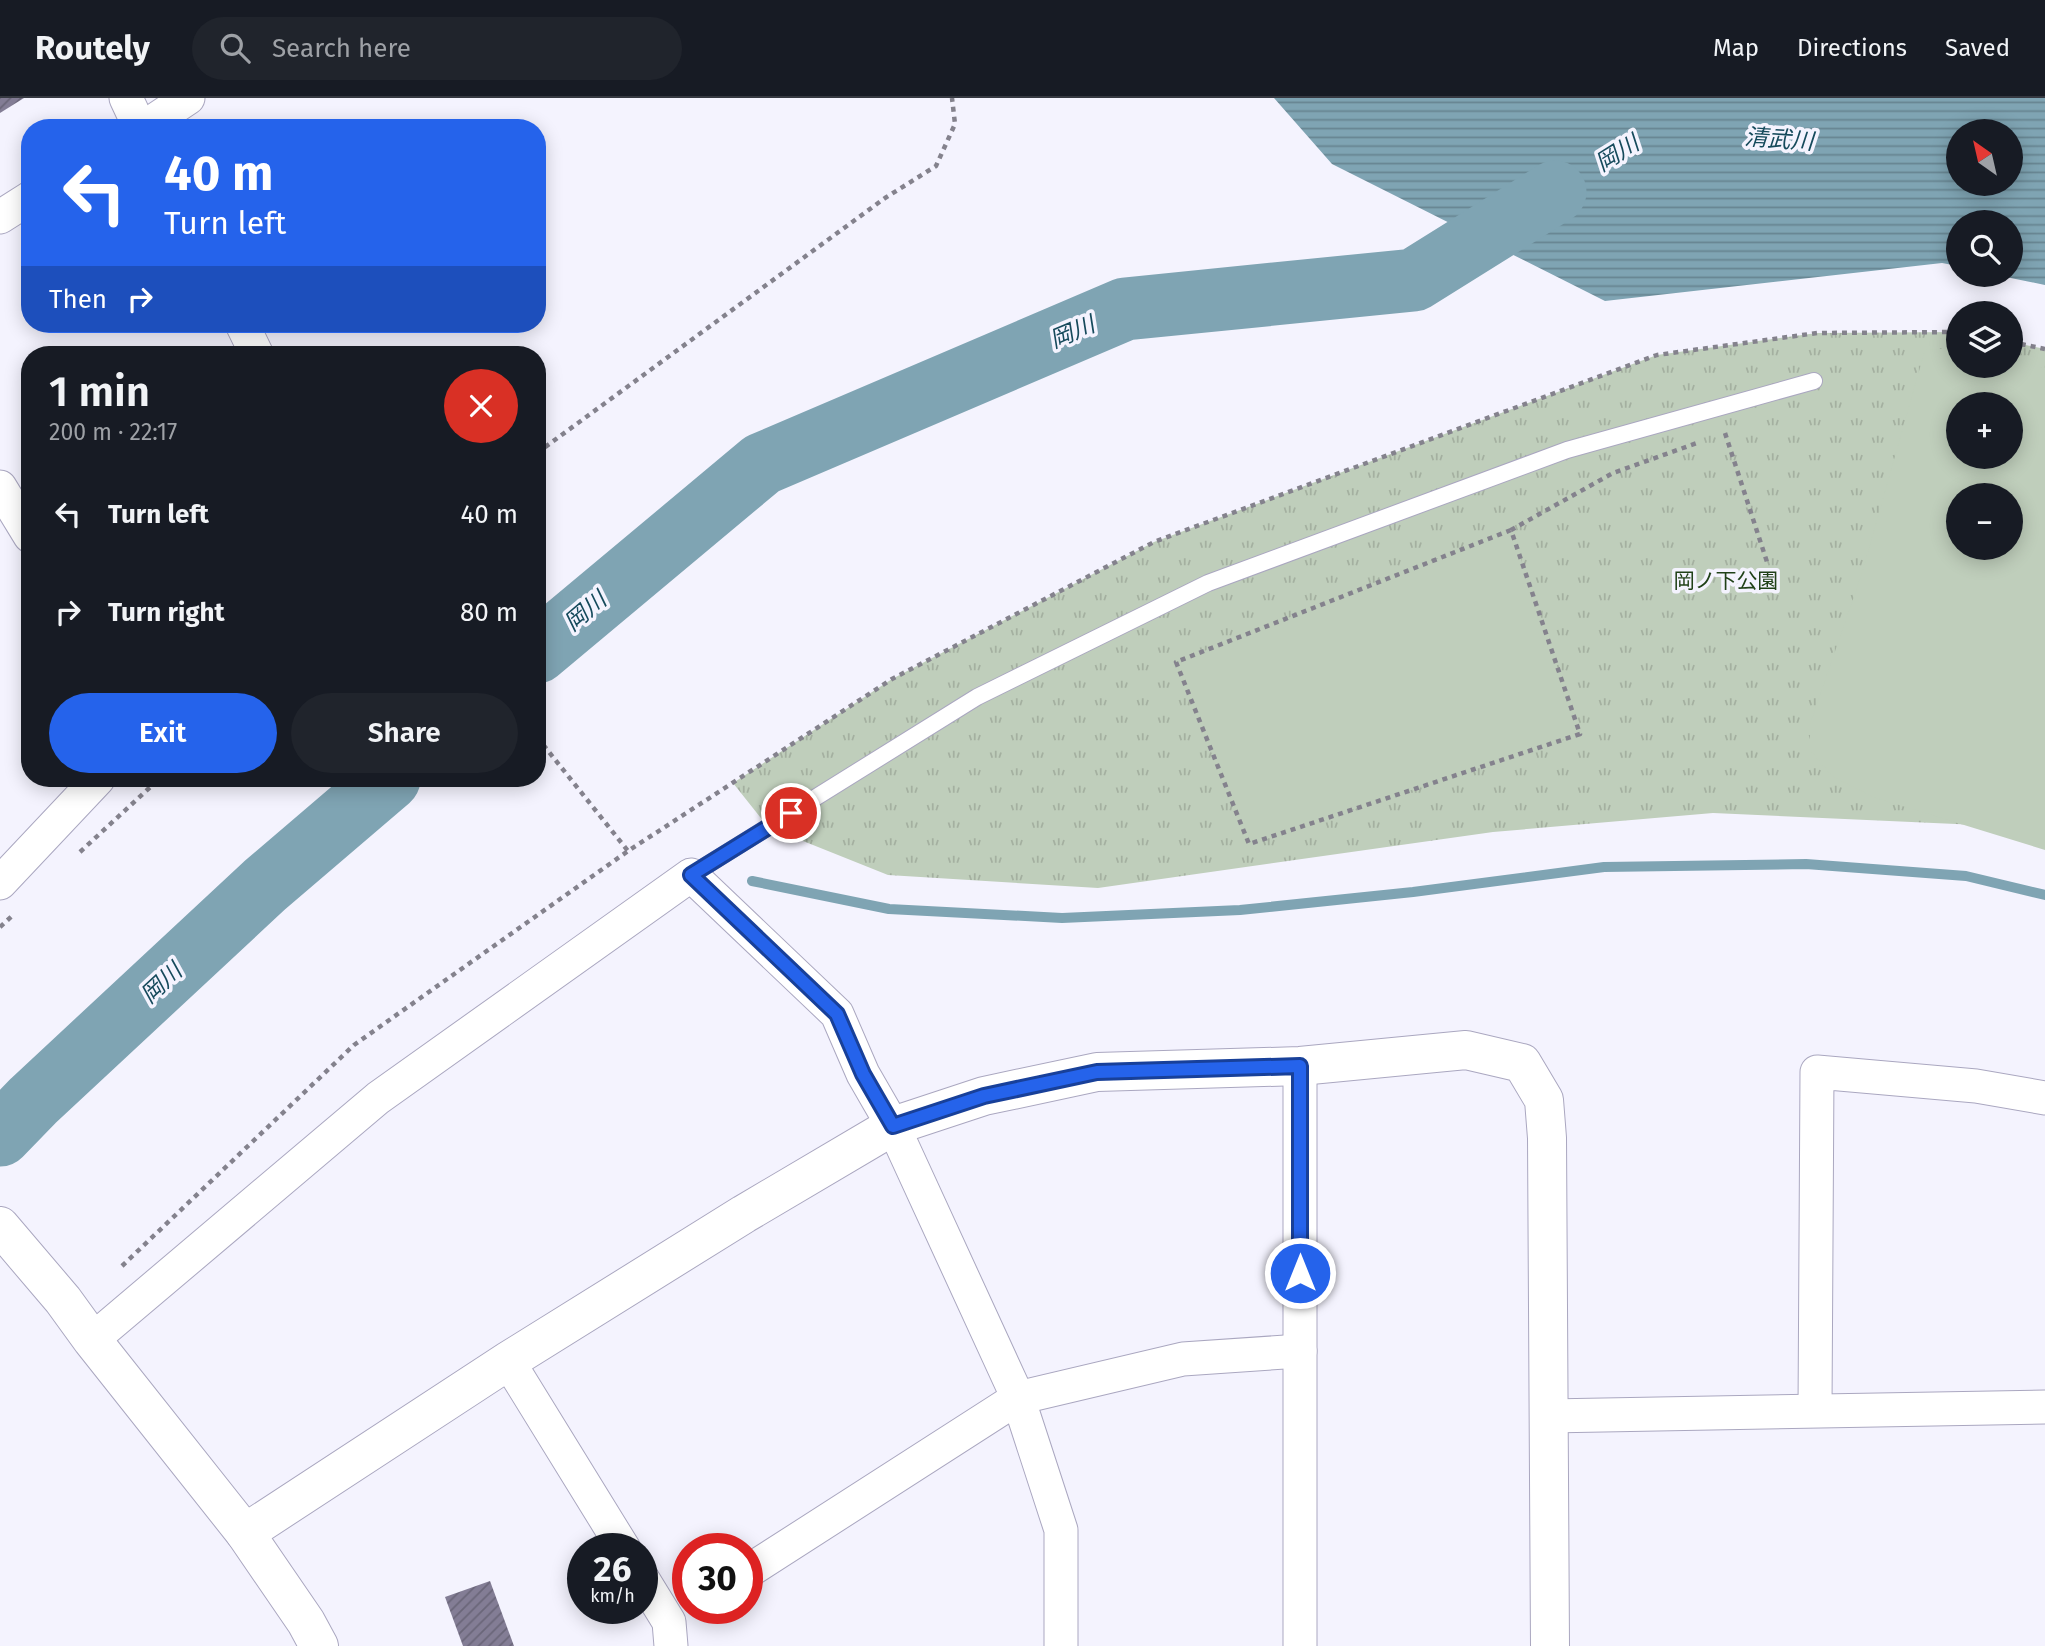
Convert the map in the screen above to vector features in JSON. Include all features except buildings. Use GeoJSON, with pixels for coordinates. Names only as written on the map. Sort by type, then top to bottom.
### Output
{"type":"FeatureCollection","features":[{"type":"Feature","properties":{"kind":"street"},"geometry":{"type":"LineString","coordinates":[[126,98],[137,119]]}},
{"type":"Feature","properties":{"kind":"street"},"geometry":{"type":"LineString","coordinates":[[156,119],[188,98]]}},
{"type":"Feature","properties":{"kind":"street"},"geometry":{"type":"LineString","coordinates":[[0,217],[21,204]]}},
{"type":"Feature","properties":{"kind":"street"},"geometry":{"type":"LineString","coordinates":[[0,487],[21,521]]}},
{"type":"Feature","properties":{"kind":"street"},"geometry":{"type":"LineString","coordinates":[[0,883],[90,787]]}},
{"type":"Feature","properties":{"kind":"street"},"geometry":{"type":"LineString","coordinates":[[92,1340],[378,1098],[691,875],[837,1014],[863,1074],[893,1126],[1018,1398],[1061,1530],[1061,1646]]}},
{"type":"Feature","properties":{"kind":"street"},"geometry":{"type":"LineString","coordinates":[[245,1533],[508,1361],[744,1214],[893,1126],[984,1096],[1097,1072],[1300,1066],[1465,1050],[1522,1063],[1544,1100],[1547,1138],[1550,1646]]}},
{"type":"Feature","properties":{"kind":"street"},"geometry":{"type":"LineString","coordinates":[[1300,1066],[1300,1646]]}},
{"type":"Feature","properties":{"kind":"street"},"geometry":{"type":"LineString","coordinates":[[1815,1410],[1817,1072],[1976,1086],[2045,1098]]}},
{"type":"Feature","properties":{"kind":"street"},"geometry":{"type":"LineString","coordinates":[[0,1226],[63,1300],[245,1533],[306,1622],[319,1646]]}},
{"type":"Feature","properties":{"kind":"street"},"geometry":{"type":"LineString","coordinates":[[763,1562],[1018,1398],[1183,1359],[1300,1351]]}},
{"type":"Feature","properties":{"kind":"street"},"geometry":{"type":"LineString","coordinates":[[508,1361],[614,1533]]}},
{"type":"Feature","properties":{"kind":"street"},"geometry":{"type":"LineString","coordinates":[[1549,1416],[2045,1407]]}},
{"type":"Feature","properties":{"kind":"street"},"geometry":{"type":"LineString","coordinates":[[658,1599],[677,1625]]}},
{"type":"Feature","properties":{"kind":"lane"},"geometry":{"type":"LineString","coordinates":[[691,875],[977,697],[1208,583],[1567,450],[1814,381]]}},
{"type":"Feature","properties":{"kind":"path"},"geometry":{"type":"LineString","coordinates":[[546,446],[885,198],[936,166],[955,124],[952,98]]}},
{"type":"Feature","properties":{"kind":"path"},"geometry":{"type":"LineString","coordinates":[[113,1275],[354,1045],[628,851],[892,679],[1154,542],[1657,355],[1817,333],[1946,332]]}},
{"type":"Feature","properties":{"kind":"path"},"geometry":{"type":"LineString","coordinates":[[2023,344],[2045,349]]}},
{"type":"Feature","properties":{"kind":"path"},"geometry":{"type":"LineString","coordinates":[[1713,438],[1738,429]]}},
{"type":"Feature","properties":{"kind":"path"},"geometry":{"type":"LineString","coordinates":[[1725,433],[1768,565]]}},
{"type":"Feature","properties":{"kind":"path"},"geometry":{"type":"LineString","coordinates":[[1511,530],[1580,734],[1249,844],[1176,663],[1511,530],[1613,473],[1700,442]]}},
{"type":"Feature","properties":{"kind":"path"},"geometry":{"type":"LineString","coordinates":[[546,748],[628,851]]}},
{"type":"Feature","properties":{"kind":"green space","name":"岡ノ下公園"},"geometry":{"type":"Polygon","coordinates":[[[1946,332],[1946,378],[2023,378],[2023,344],[2045,349],[2045,847],[1978,825],[1713,813],[1493,832],[1098,888],[888,875],[768,827],[733,783],[892,679],[1154,542],[1657,355],[1817,333],[1946,332]]]}},
{"type":"Feature","properties":{"kind":"green space"},"geometry":{"type":"Polygon","coordinates":[[[1946,348],[1946,378],[2023,378],[2023,363],[2045,368],[2045,850],[1873,797],[1832,776],[1810,750],[1810,724],[1862,573],[1925,350],[1946,348]]]}},
{"type":"Feature","properties":{"kind":"green space"},"geometry":{"type":"Polygon","coordinates":[[[1511,530],[1580,734],[1249,844],[1176,662],[1511,530]]]}},
{"type":"Feature","properties":{"kind":"water","name":"清武川"},"geometry":{"type":"Polygon","coordinates":[[[1274,98],[2045,98],[2045,285],[2023,281],[2023,210],[1946,210],[1946,264],[1605,301],[1332,164],[1274,98]]]}},
{"type":"Feature","properties":{"kind":"waterway","name":"岡川"},"geometry":{"type":"LineString","coordinates":[[546,644],[762,464],[1125,309],[1414,280],[1555,192]]}},
{"type":"Feature","properties":{"kind":"waterway","name":"岡川"},"geometry":{"type":"LineString","coordinates":[[0,1135],[265,885],[380,787]]}},
{"type":"Feature","properties":{"kind":"waterway"},"geometry":{"type":"LineString","coordinates":[[752,881],[889,909],[1062,918],[1240,910],[1413,892],[1604,867],[1806,864],[1966,876],[2045,895]]}},
{"type":"Feature","properties":{"kind":"route"},"geometry":{"type":"LineString","coordinates":[[791,813],[691,875],[837,1014],[863,1074],[893,1126],[984,1096],[1097,1072],[1300,1066],[1300,1273]]}}]}
